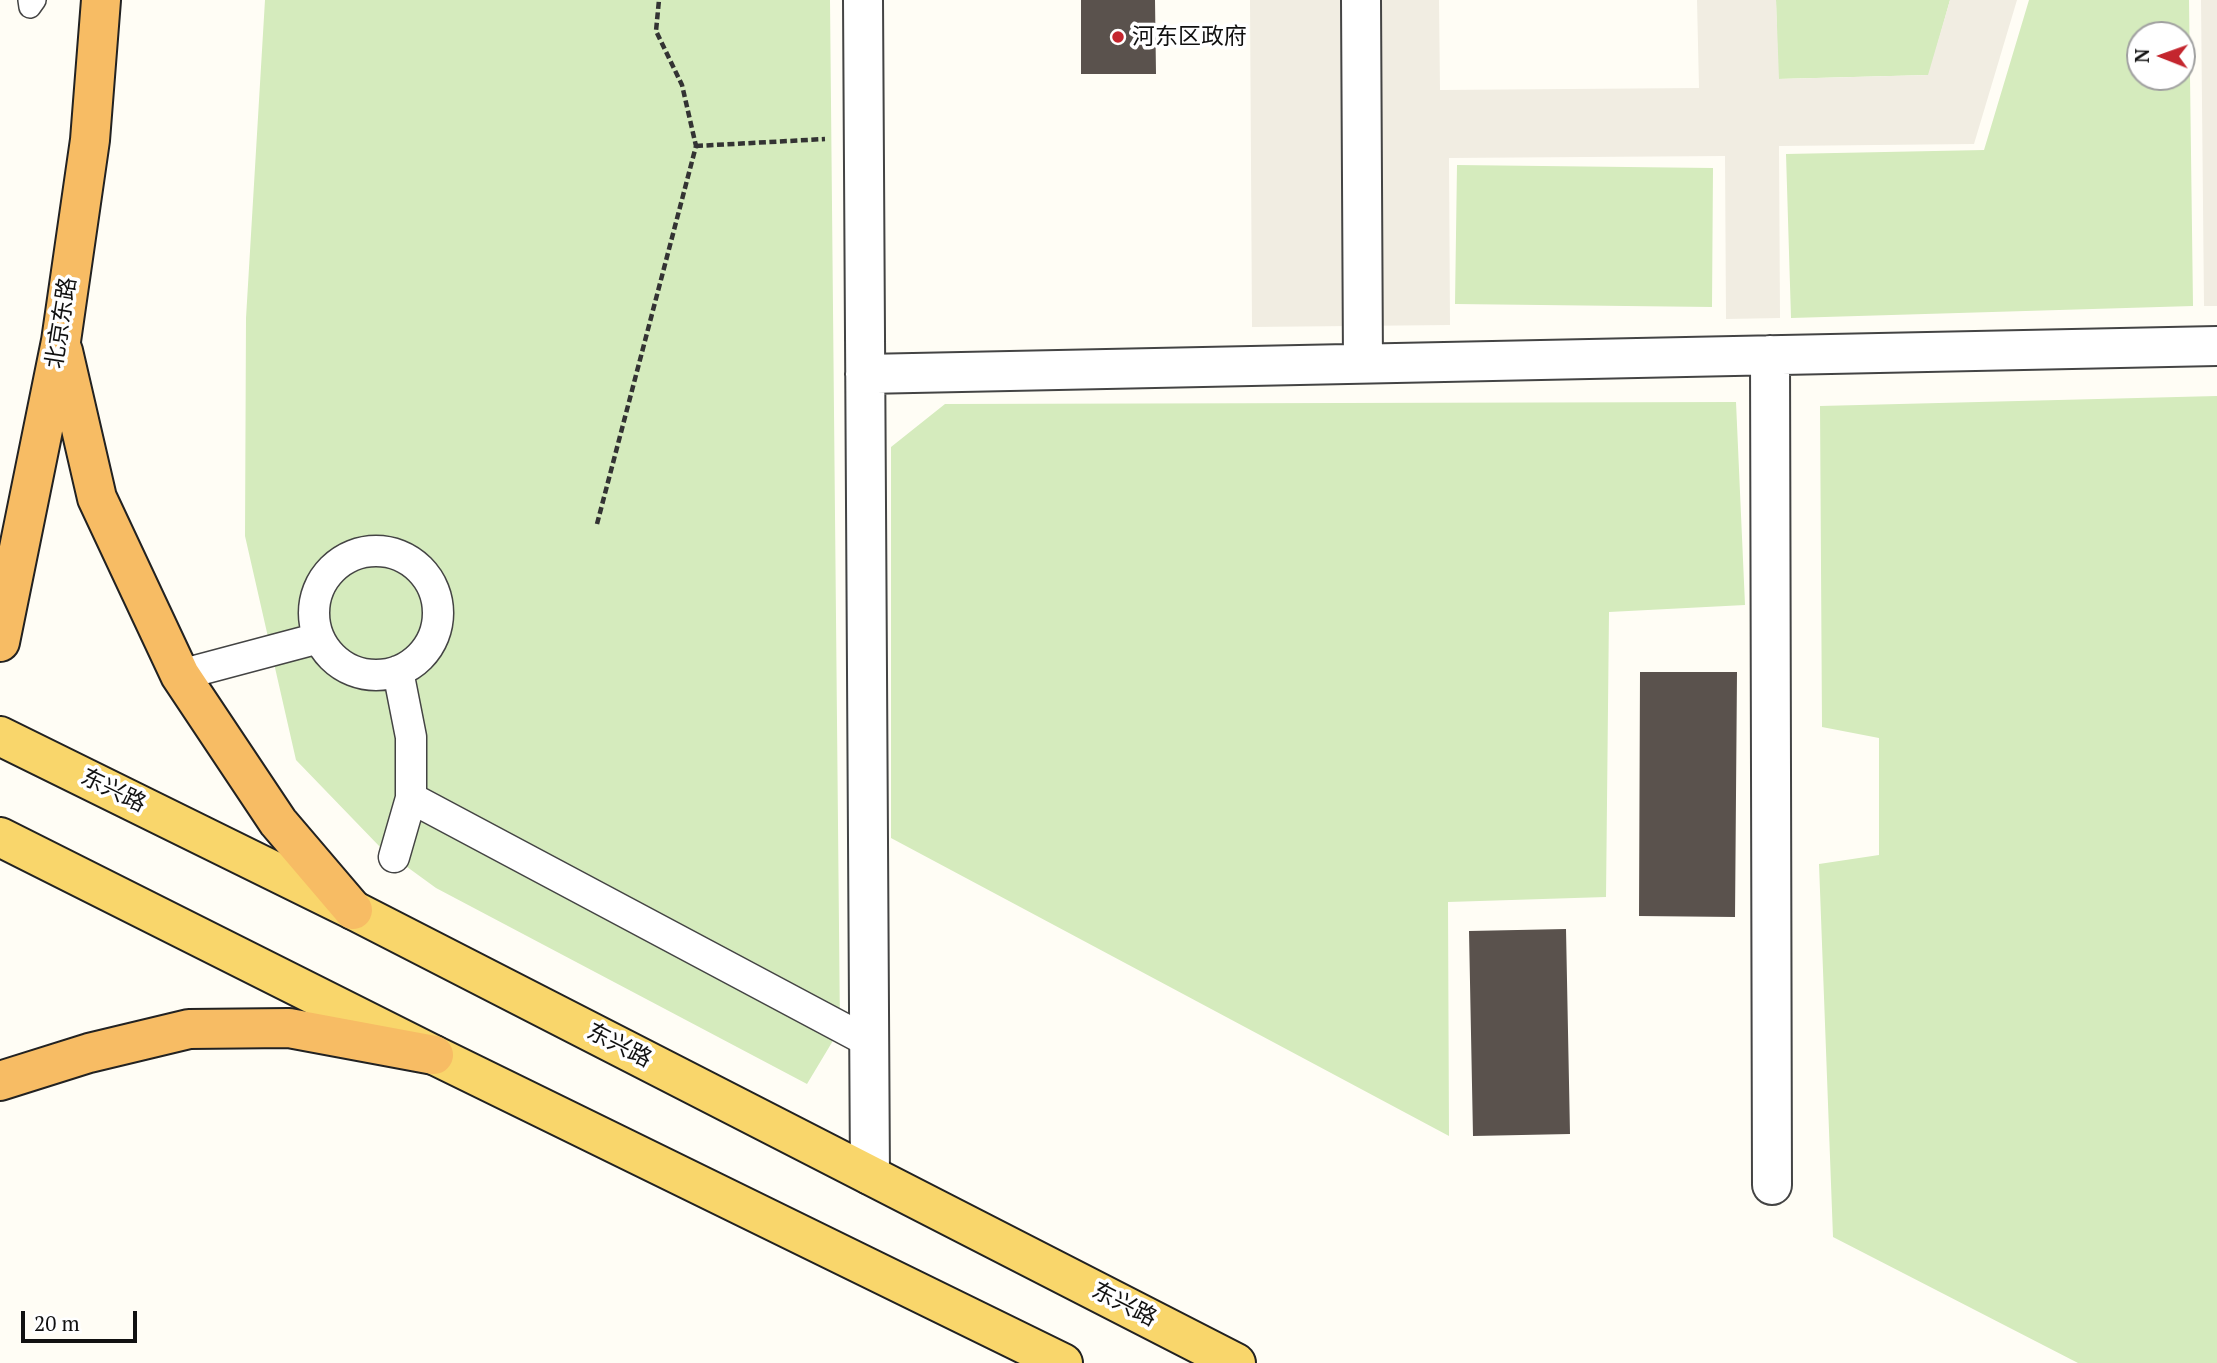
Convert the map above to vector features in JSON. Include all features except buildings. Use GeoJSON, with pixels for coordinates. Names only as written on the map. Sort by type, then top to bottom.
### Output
{"type":"FeatureCollection","features":[{"type":"Feature","properties":{"kind":"highway","name":"北京东路"},"geometry":{"type":"LineString","coordinates":[[0,642],[61,341],[90,140],[100,0]]}},
{"type":"Feature","properties":{"kind":"highway"},"geometry":{"type":"LineString","coordinates":[[61,341],[97,498],[180,675],[278,822],[353,910]]}},
{"type":"Feature","properties":{"kind":"highway"},"geometry":{"type":"LineString","coordinates":[[0,1081],[89,1053],[189,1029],[289,1028],[434,1055]]}},
{"type":"Feature","properties":{"kind":"main road","name":"东兴路"},"geometry":{"type":"LineString","coordinates":[[0,736],[353,910],[1236,1363]]}},
{"type":"Feature","properties":{"kind":"main road"},"geometry":{"type":"LineString","coordinates":[[0,837],[434,1055],[1063,1363]]}},
{"type":"Feature","properties":{"kind":"street"},"geometry":{"type":"LineString","coordinates":[[863,0],[870,1175]]}},
{"type":"Feature","properties":{"kind":"street"},"geometry":{"type":"LineString","coordinates":[[1361,0],[1363,363]]}},
{"type":"Feature","properties":{"kind":"street"},"geometry":{"type":"LineString","coordinates":[[865,374],[2217,346]]}},
{"type":"Feature","properties":{"kind":"street"},"geometry":{"type":"LineString","coordinates":[[1770,355],[1772,1185]]}},
{"type":"Feature","properties":{"kind":"street"},"geometry":{"type":"LineString","coordinates":[[381,550],[401,555],[419,567],[432,583],[438,604],[438,625],[429,645],[416,661],[398,671],[379,675],[361,673],[344,666],[329,653],[319,638],[314,617],[316,596],[326,577],[340,561],[360,552],[381,550]]}},
{"type":"Feature","properties":{"kind":"street"},"geometry":{"type":"LineString","coordinates":[[180,675],[319,638]]}},
{"type":"Feature","properties":{"kind":"street"},"geometry":{"type":"LineString","coordinates":[[394,857],[411,799],[411,737],[398,671]]}},
{"type":"Feature","properties":{"kind":"street"},"geometry":{"type":"LineString","coordinates":[[411,799],[869,1042]]}},
{"type":"Feature","properties":{"kind":"lane"},"geometry":{"type":"LineString","coordinates":[[29,0],[30,7],[35,0]]}},
{"type":"Feature","properties":{"kind":"path"},"geometry":{"type":"LineString","coordinates":[[597,524],[696,146],[682,85],[656,31],[659,0]]}},
{"type":"Feature","properties":{"kind":"path"},"geometry":{"type":"LineString","coordinates":[[696,146],[864,137]]}},
{"type":"Feature","properties":{"kind":"green space"},"geometry":{"type":"Polygon","coordinates":[[[265,0],[830,0],[840,1029],[807,1084],[436,888],[381,848],[296,760],[245,536],[246,318],[265,0]]]}},
{"type":"Feature","properties":{"kind":"green space"},"geometry":{"type":"Polygon","coordinates":[[[1776,0],[1950,0],[1929,75],[1778,79],[1776,0]]]}},
{"type":"Feature","properties":{"kind":"green space"},"geometry":{"type":"Polygon","coordinates":[[[2029,0],[2189,0],[2189,21],[2126,21],[2126,91],[2190,91],[2193,306],[1791,318],[1786,154],[1984,150],[2029,0]]]}},
{"type":"Feature","properties":{"kind":"green space"},"geometry":{"type":"Polygon","coordinates":[[[1457,165],[1713,168],[1712,307],[1455,304],[1457,165]]]}},
{"type":"Feature","properties":{"kind":"green space"},"geometry":{"type":"Polygon","coordinates":[[[2217,396],[2217,1363],[2078,1363],[1833,1237],[1819,864],[1879,855],[1879,738],[1822,727],[1820,406],[2217,396]]]}},
{"type":"Feature","properties":{"kind":"green space"},"geometry":{"type":"Polygon","coordinates":[[[1736,402],[1745,605],[1609,612],[1606,897],[1448,902],[1449,1136],[891,838],[891,447],[945,404],[1736,402]]]}},
{"type":"Feature","properties":{"kind":"shaded area"},"geometry":{"type":"Polygon","coordinates":[[[1250,0],[1439,0],[1440,90],[1699,88],[1697,0],[1776,0],[1779,79],[1928,75],[1950,0],[2017,0],[1974,144],[1779,146],[1780,318],[1726,319],[1725,156],[1449,158],[1450,325],[1252,327],[1250,0]]]}},
{"type":"Feature","properties":{"kind":"shaded area"},"geometry":{"type":"Polygon","coordinates":[[[2201,0],[2217,0],[2217,306],[2204,306],[2201,0]]]}},
{"type":"Feature","properties":{"kind":"place","name":"河东区政府"},"geometry":{"type":"Point","coordinates":[1118,37]}}]}
